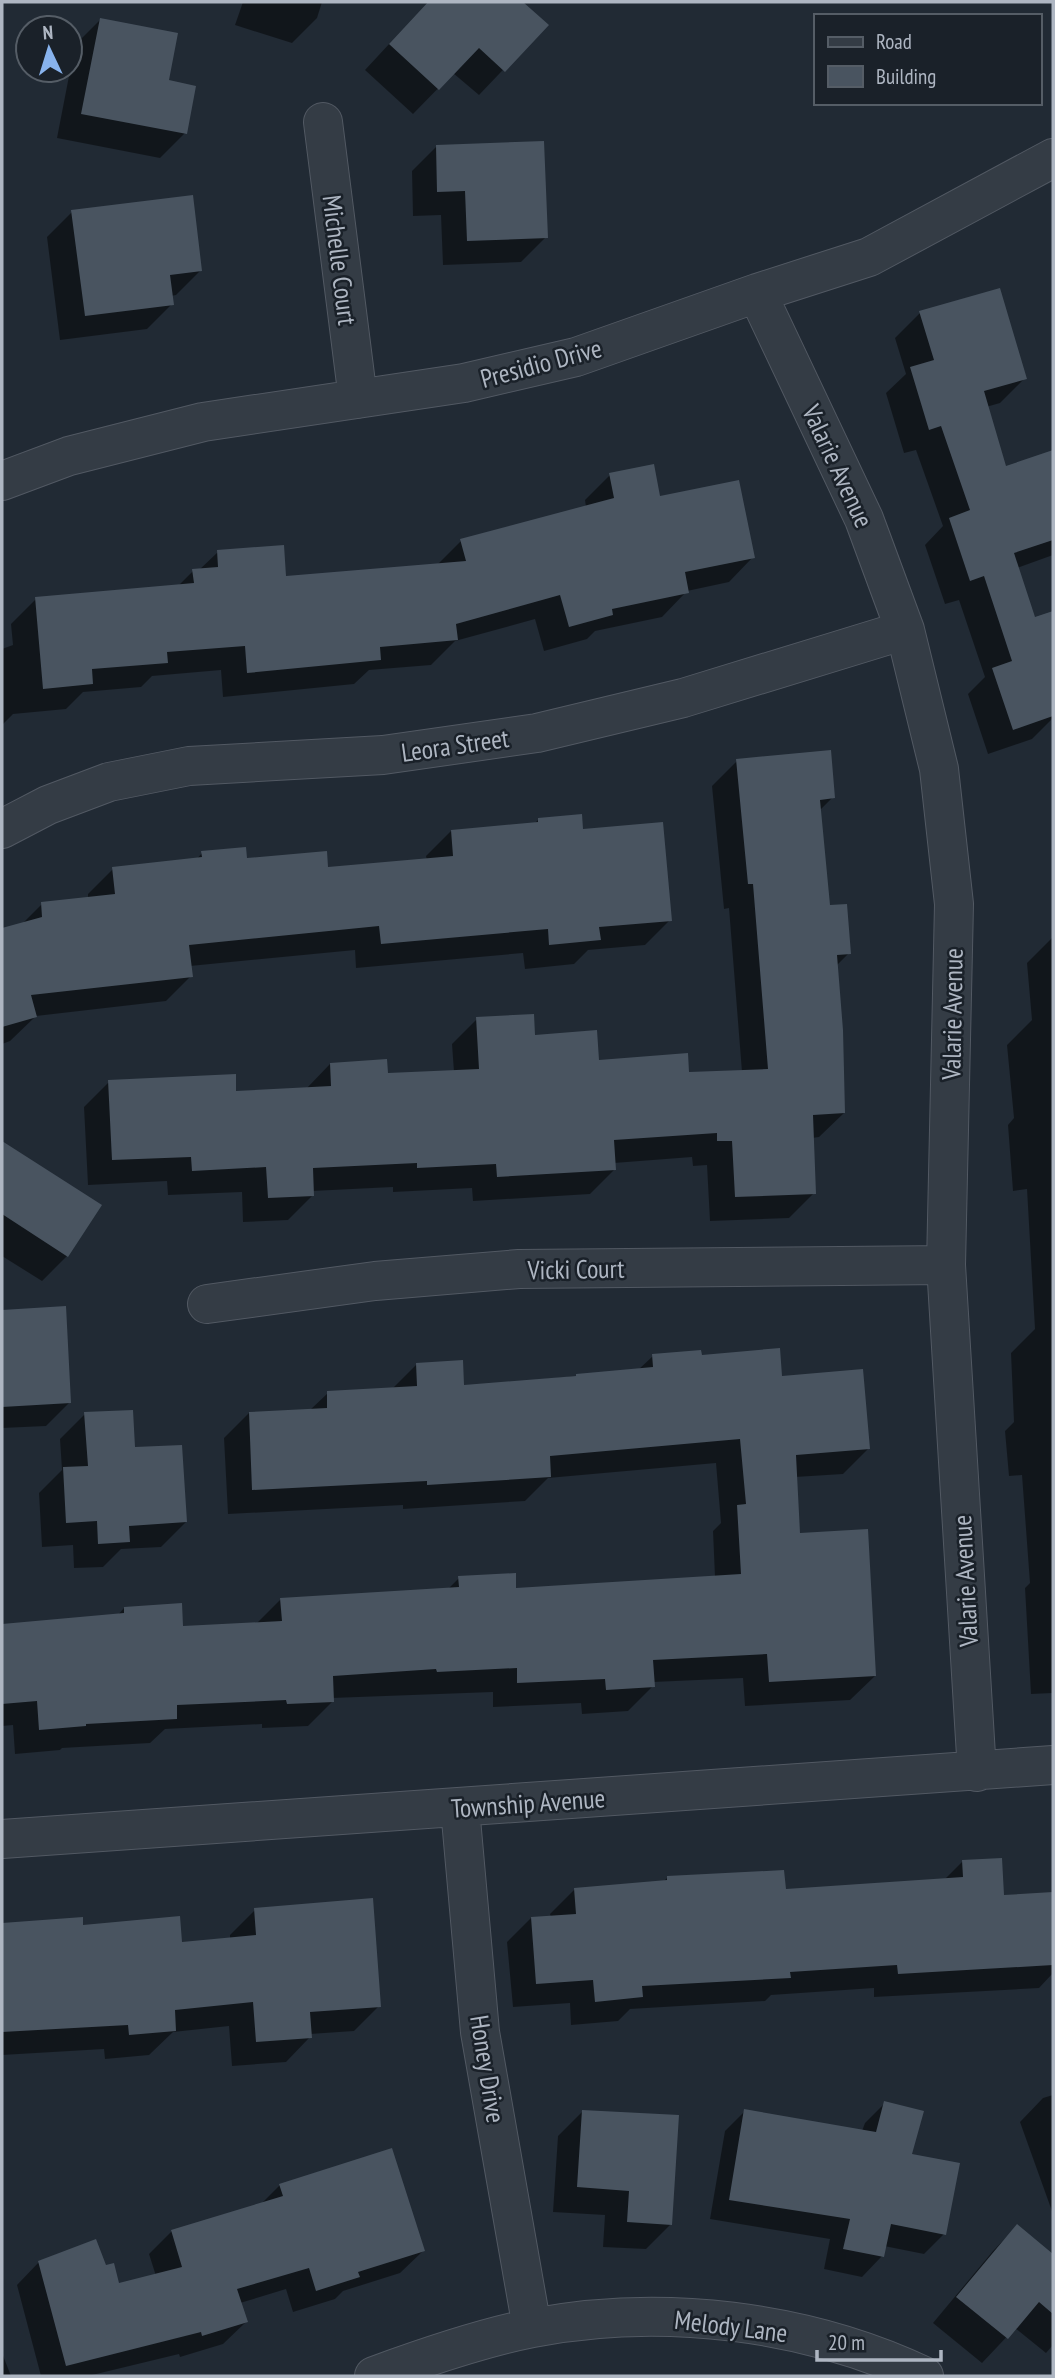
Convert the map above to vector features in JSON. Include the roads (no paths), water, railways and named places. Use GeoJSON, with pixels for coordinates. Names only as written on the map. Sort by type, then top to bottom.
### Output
{"type":"FeatureCollection","features":[{"type":"Feature","properties":{"kind":"street","name":"Michelle Court"},"geometry":{"type":"LineString","coordinates":[[323,122],[358,399]]}},
{"type":"Feature","properties":{"kind":"street","name":"Presidio Drive"},"geometry":{"type":"LineString","coordinates":[[2,481],[69,456],[203,422],[464,383],[576,357],[757,293],[869,257],[1053,158]]}},
{"type":"Feature","properties":{"kind":"street","name":"Valarie Avenue"},"geometry":{"type":"LineString","coordinates":[[757,293],[864,519],[905,630],[939,769],[954,904],[946,1265],[977,1772]]}},
{"type":"Feature","properties":{"kind":"street","name":"Leora Street"},"geometry":{"type":"LineString","coordinates":[[2,829],[48,805],[109,782],[189,766],[383,755],[537,733],[683,698],[905,630]]}},
{"type":"Feature","properties":{"kind":"street","name":"Vicki Court"},"geometry":{"type":"LineString","coordinates":[[207,1304],[375,1281],[519,1269],[946,1265]]}},
{"type":"Feature","properties":{"kind":"street","name":"Township Avenue"},"geometry":{"type":"LineString","coordinates":[[2,1839],[1053,1765]]}},
{"type":"Feature","properties":{"kind":"street","name":"Honey Drive"},"geometry":{"type":"LineString","coordinates":[[460,1808],[480,2032],[532,2328]]}},
{"type":"Feature","properties":{"kind":"street","name":"Melody Lane"},"geometry":{"type":"LineString","coordinates":[[374,2376],[418,2359],[532,2328],[607,2319],[655,2318],[757,2325],[828,2341],[924,2376]]}}]}
